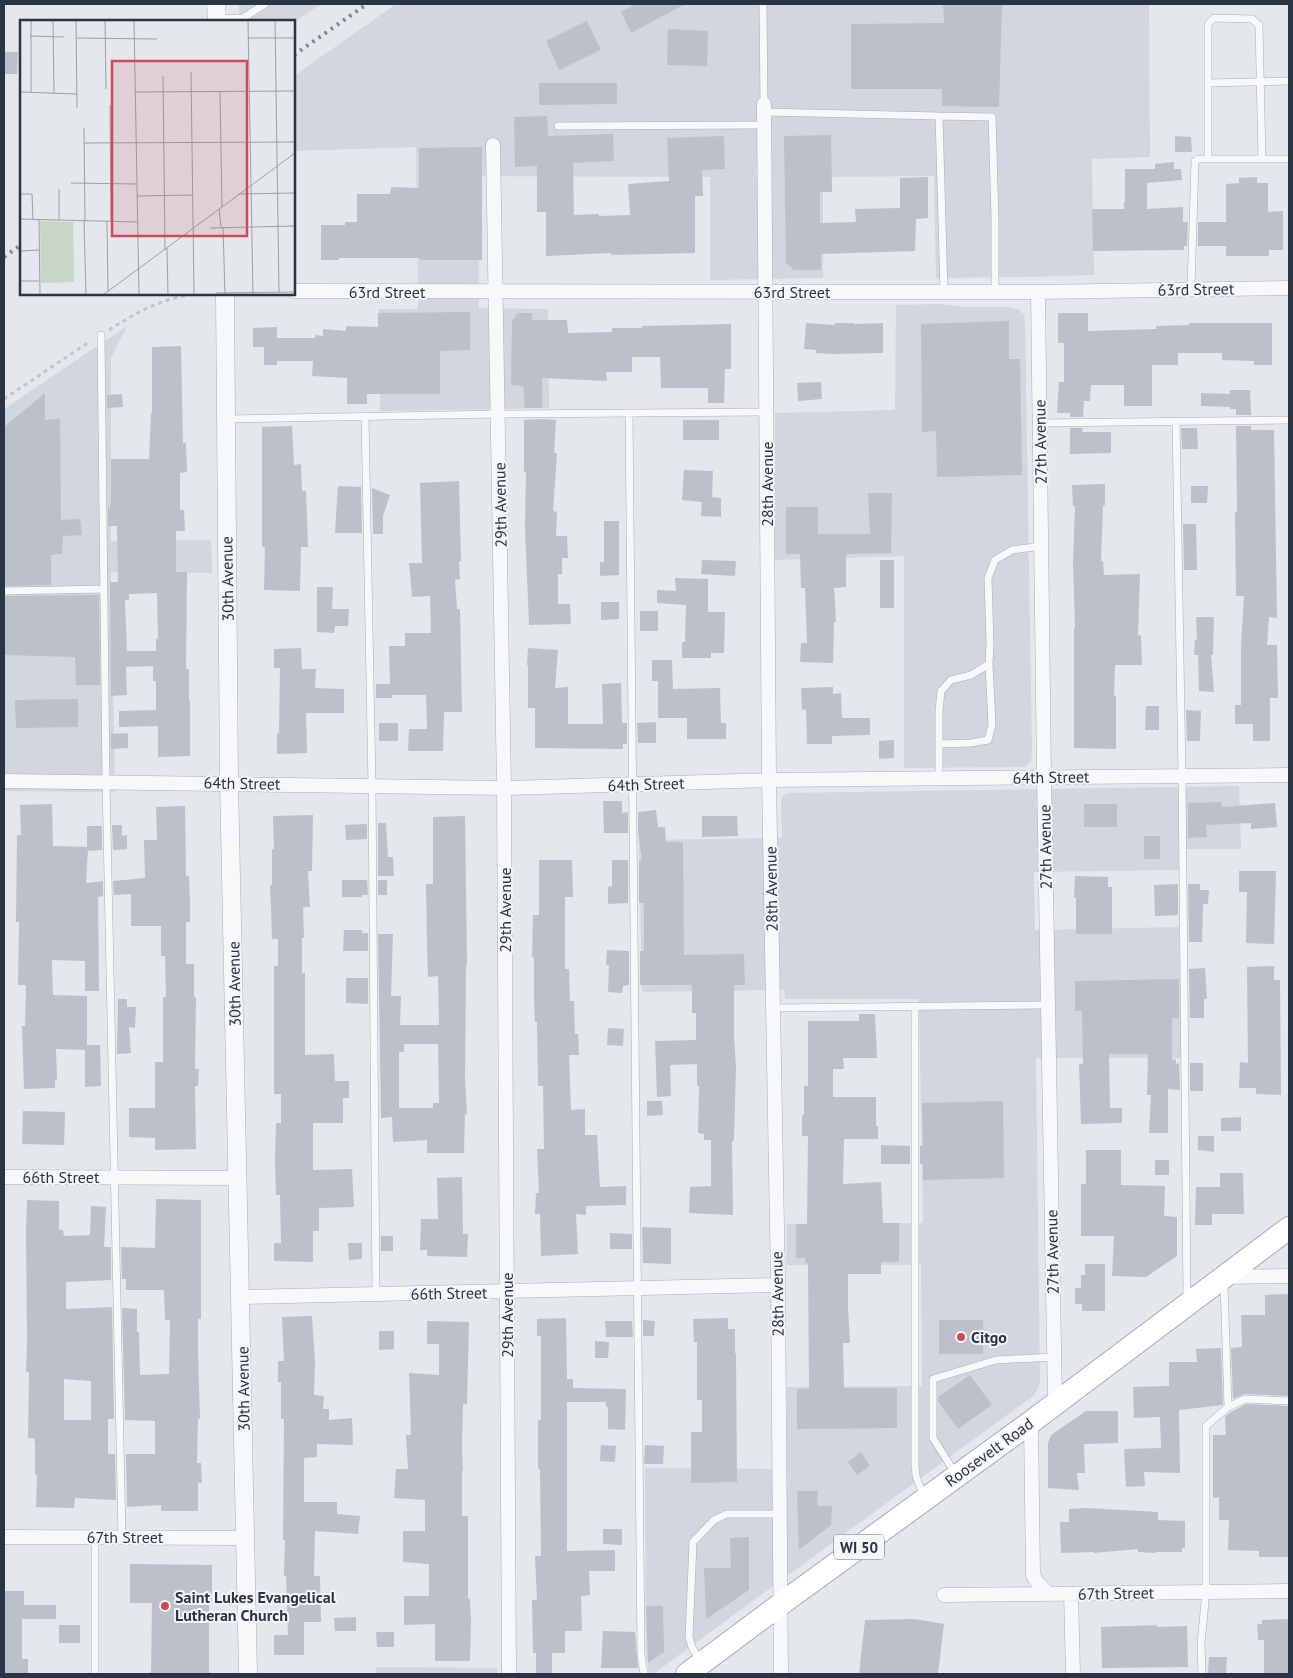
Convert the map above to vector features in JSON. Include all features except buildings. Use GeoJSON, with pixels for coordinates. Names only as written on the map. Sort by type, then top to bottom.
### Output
{"type":"FeatureCollection","features":[{"type":"Feature","properties":{"kind":"main road","name":"Roosevelt Road"},"geometry":{"type":"LineString","coordinates":[[694,1669],[1031,1422],[1289,1228]]}},
{"type":"Feature","properties":{"kind":"street","name":"28th Avenue"},"geometry":{"type":"LineString","coordinates":[[764,114],[769,780],[778,1285],[781,1674]]}},
{"type":"Feature","properties":{"kind":"street","name":"29th Avenue"},"geometry":{"type":"LineString","coordinates":[[493,145],[504,788],[508,1674]]}},
{"type":"Feature","properties":{"kind":"street","name":"63rd Street"},"geometry":{"type":"LineString","coordinates":[[295,291],[1038,292],[1289,288]]}},
{"type":"Feature","properties":{"kind":"street","name":"27th Avenue"},"geometry":{"type":"LineString","coordinates":[[1038,292],[1055,1403]]}},
{"type":"Feature","properties":{"kind":"street","name":"30th Avenue"},"geometry":{"type":"LineString","coordinates":[[225,295],[229,783],[248,1674]]}},
{"type":"Feature","properties":{"kind":"street","name":"64th Street"},"geometry":{"type":"LineString","coordinates":[[4,780],[504,788],[769,780],[1289,775]]}},
{"type":"Feature","properties":{"kind":"street","name":"66th Street"},"geometry":{"type":"LineString","coordinates":[[4,1176],[238,1178]]}},
{"type":"Feature","properties":{"kind":"street"},"geometry":{"type":"LineString","coordinates":[[1223,1277],[1289,1276]]}},
{"type":"Feature","properties":{"kind":"street","name":"66th Street"},"geometry":{"type":"LineString","coordinates":[[241,1297],[778,1285]]}},
{"type":"Feature","properties":{"kind":"street"},"geometry":{"type":"LineString","coordinates":[[1031,1422],[1033,1575],[1048,1594]]}},
{"type":"Feature","properties":{"kind":"street","name":"67th Street"},"geometry":{"type":"LineString","coordinates":[[4,1537],[246,1538]]}},
{"type":"Feature","properties":{"kind":"street","name":"67th Street"},"geometry":{"type":"LineString","coordinates":[[944,1595],[1289,1591]]}},
{"type":"Feature","properties":{"kind":"street"},"geometry":{"type":"LineString","coordinates":[[1070,1594],[1073,1674]]}},
{"type":"Feature","properties":{"kind":"lane"},"geometry":{"type":"LineString","coordinates":[[217,15],[243,18],[265,4]]}},
{"type":"Feature","properties":{"kind":"lane"},"geometry":{"type":"LineString","coordinates":[[764,4],[764,114]]}},
{"type":"Feature","properties":{"kind":"lane"},"geometry":{"type":"LineString","coordinates":[[1208,158],[1208,24],[1214,18],[1252,19],[1259,25],[1262,158]]}},
{"type":"Feature","properties":{"kind":"lane"},"geometry":{"type":"LineString","coordinates":[[1208,83],[1289,81]]}},
{"type":"Feature","properties":{"kind":"lane"},"geometry":{"type":"LineString","coordinates":[[558,126],[764,114],[992,117],[995,292]]}},
{"type":"Feature","properties":{"kind":"lane"},"geometry":{"type":"LineString","coordinates":[[939,116],[944,292]]}},
{"type":"Feature","properties":{"kind":"lane"},"geometry":{"type":"LineString","coordinates":[[1191,290],[1195,162],[1198,158],[1289,158]]}},
{"type":"Feature","properties":{"kind":"lane"},"geometry":{"type":"LineString","coordinates":[[101,335],[106,782],[122,1537]]}},
{"type":"Feature","properties":{"kind":"lane"},"geometry":{"type":"LineString","coordinates":[[226,419],[766,412]]}},
{"type":"Feature","properties":{"kind":"lane"},"geometry":{"type":"LineString","coordinates":[[629,413],[641,1654],[644,1674]]}},
{"type":"Feature","properties":{"kind":"lane"},"geometry":{"type":"LineString","coordinates":[[365,416],[372,786],[376,1294]]}},
{"type":"Feature","properties":{"kind":"lane"},"geometry":{"type":"LineString","coordinates":[[1040,423],[1289,420]]}},
{"type":"Feature","properties":{"kind":"lane"},"geometry":{"type":"LineString","coordinates":[[1176,421],[1182,776],[1187,1304]]}},
{"type":"Feature","properties":{"kind":"lane"},"geometry":{"type":"LineString","coordinates":[[939,744],[971,743],[988,740],[992,725],[988,578],[994,560],[1012,550],[1041,546]]}},
{"type":"Feature","properties":{"kind":"lane"},"geometry":{"type":"LineString","coordinates":[[4,591],[104,589]]}},
{"type":"Feature","properties":{"kind":"lane"},"geometry":{"type":"LineString","coordinates":[[939,778],[941,691],[950,680],[971,675],[989,664]]}},
{"type":"Feature","properties":{"kind":"lane"},"geometry":{"type":"LineString","coordinates":[[773,1008],[1048,1005]]}},
{"type":"Feature","properties":{"kind":"lane"},"geometry":{"type":"LineString","coordinates":[[915,1006],[915,1465],[916,1476],[925,1499]]}},
{"type":"Feature","properties":{"kind":"lane"},"geometry":{"type":"LineString","coordinates":[[1223,1277],[1228,1407]]}},
{"type":"Feature","properties":{"kind":"lane"},"geometry":{"type":"LineString","coordinates":[[957,1476],[933,1438],[933,1379],[996,1360],[1054,1357]]}},
{"type":"Feature","properties":{"kind":"lane"},"geometry":{"type":"LineString","coordinates":[[1202,1674],[1201,1643],[1206,1592],[1206,1426],[1228,1407],[1246,1399],[1289,1401]]}},
{"type":"Feature","properties":{"kind":"lane"},"geometry":{"type":"LineString","coordinates":[[694,1669],[689,1637],[693,1542],[714,1520],[727,1514],[780,1514]]}},
{"type":"Feature","properties":{"kind":"lane"},"geometry":{"type":"LineString","coordinates":[[95,1537],[95,1674]]}},
{"type":"Feature","properties":{"kind":"shaded area"},"geometry":{"type":"Polygon","coordinates":[[[239,4],[321,4],[295,21],[239,20],[239,4]]]}},
{"type":"Feature","properties":{"kind":"shaded area"},"geometry":{"type":"Polygon","coordinates":[[[396,4],[1149,4],[1150,157],[1092,159],[1094,275],[1026,277],[936,278],[934,176],[823,177],[823,278],[710,280],[710,177],[478,176],[479,308],[548,309],[549,408],[380,411],[379,309],[418,309],[416,147],[295,151],[295,75],[396,4]]]}},
{"type":"Feature","properties":{"kind":"shaded area"},"geometry":{"type":"Polygon","coordinates":[[[938,304],[966,307],[1009,307],[1017,309],[1024,314],[1032,752],[1031,762],[1025,767],[904,768],[904,556],[775,560],[775,413],[895,410],[896,305],[938,304]]]}},
{"type":"Feature","properties":{"kind":"shaded area"},"geometry":{"type":"Polygon","coordinates":[[[127,326],[111,358],[111,541],[211,540],[212,573],[111,572],[115,792],[4,791],[4,409],[127,326]]]}},
{"type":"Feature","properties":{"kind":"shaded area"},"geometry":{"type":"Polygon","coordinates":[[[1239,786],[1241,849],[1179,849],[1179,870],[1034,872],[1035,930],[1179,927],[1181,1058],[1036,1058],[1040,1381],[1038,1389],[1033,1396],[653,1674],[649,1674],[646,1650],[645,1468],[787,1469],[787,1387],[922,1386],[921,1265],[786,1265],[787,1224],[923,1223],[919,999],[785,999],[784,990],[642,992],[639,840],[782,838],[781,799],[783,795],[788,793],[1239,786]]]}},
{"type":"Feature","properties":{"kind":"shaded area"},"geometry":{"type":"Polygon","coordinates":[[[376,1667],[497,1668],[497,1674],[376,1674],[376,1667]]]}},
{"type":"Feature","properties":{"kind":"railway"},"geometry":{"type":"LineString","coordinates":[[295,54],[367,4]]}},
{"type":"Feature","properties":{"kind":"railway"},"geometry":{"type":"LineString","coordinates":[[4,257],[20,246]]}},
{"type":"Feature","properties":{"kind":"place","name":"Citgo"},"geometry":{"type":"Point","coordinates":[961,1337]}},
{"type":"Feature","properties":{"kind":"place","name":"Saint Lukes Evangelical Lutheran Church"},"geometry":{"type":"Point","coordinates":[165,1606]}}]}
